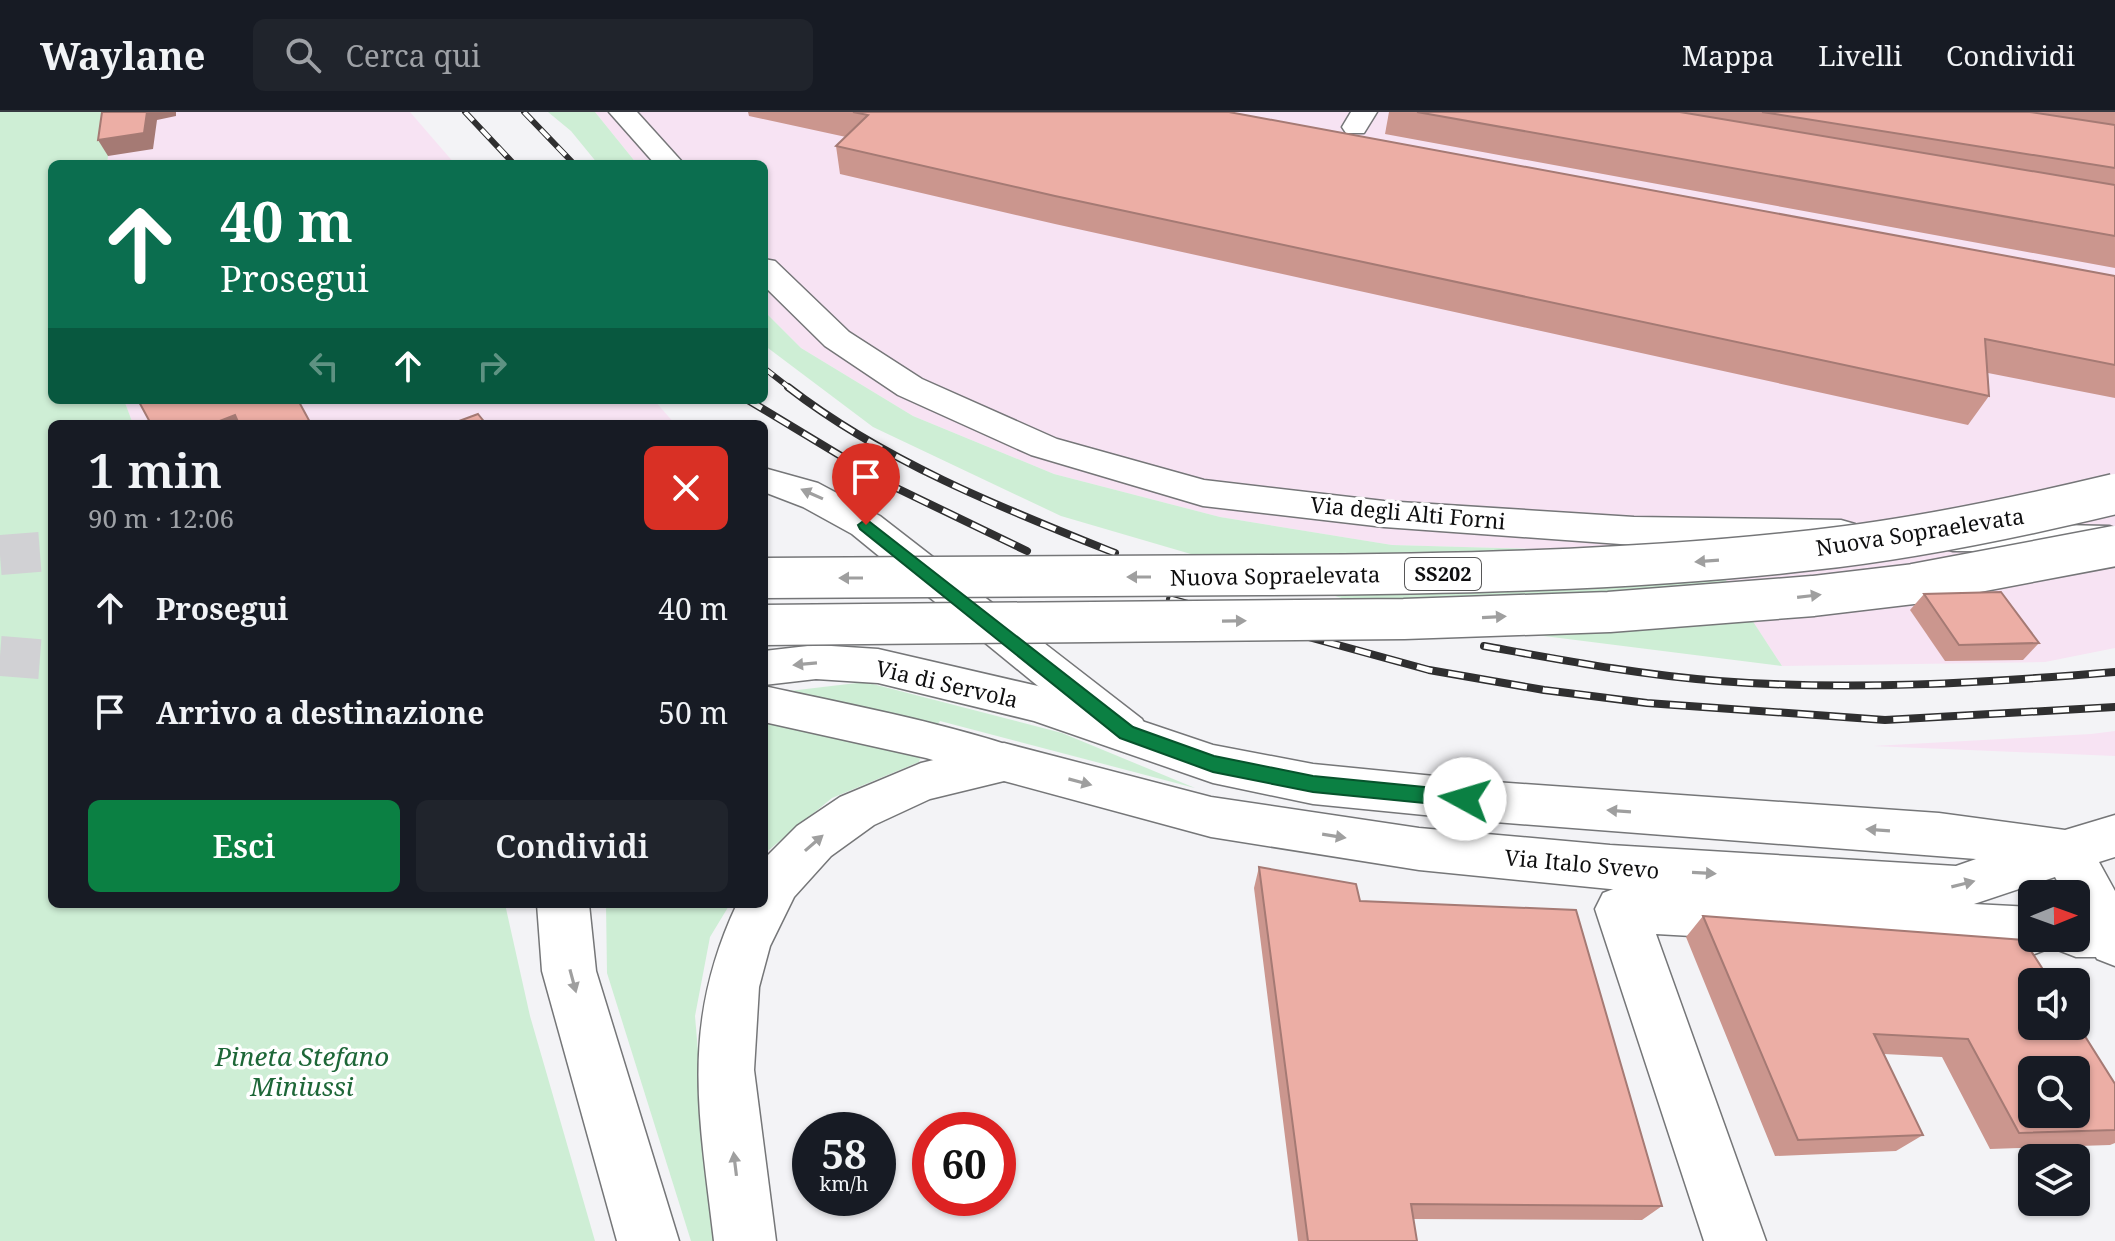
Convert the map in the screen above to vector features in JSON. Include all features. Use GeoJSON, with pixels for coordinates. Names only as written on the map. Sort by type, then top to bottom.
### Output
{"type":"FeatureCollection","features":[{"type":"Feature","properties":{"kind":"main road"},"geometry":{"type":"LineString","coordinates":[[622,112],[666,160]]}},
{"type":"Feature","properties":{"kind":"main road","name":"Via degli Alti Forni"},"geometry":{"type":"LineString","coordinates":[[768,272],[837,339],[910,387],[1044,447],[1203,493],[1384,514],[1634,531],[2115,543]]}},
{"type":"Feature","properties":{"kind":"main road"},"geometry":{"type":"LineString","coordinates":[[768,481],[793,486],[822,499],[866,525],[1126,732]]}},
{"type":"Feature","properties":{"kind":"main road","name":"Nuova Sopraelevata"},"geometry":{"type":"LineString","coordinates":[[768,578],[1441,574],[1640,565],[1745,558],[1948,530],[2115,494]]}},
{"type":"Feature","properties":{"kind":"main road","name":"Nuova Sopraelevata"},"geometry":{"type":"LineString","coordinates":[[768,625],[1462,619],[1619,611],[1770,601],[1982,574],[2115,543]]}},
{"type":"Feature","properties":{"kind":"main road","name":"Via di Servola"},"geometry":{"type":"LineString","coordinates":[[768,668],[816,662],[878,666],[1038,704],[1126,732]]}},
{"type":"Feature","properties":{"kind":"main road","name":"Via Italo Svevo"},"geometry":{"type":"LineString","coordinates":[[768,705],[868,726],[1211,817],[1419,849],[1596,866],[1956,888],[2115,836]]}},
{"type":"Feature","properties":{"kind":"main road","name":"Via Italo Svevo"},"geometry":{"type":"LineString","coordinates":[[1126,732],[1213,764],[1313,784],[1495,802],[1939,834],[2067,850]]}},
{"type":"Feature","properties":{"kind":"main road"},"geometry":{"type":"LineString","coordinates":[[768,895],[776,881],[814,841],[857,811],[921,782],[1004,762]]}},
{"type":"Feature","properties":{"kind":"main road"},"geometry":{"type":"LineString","coordinates":[[2067,850],[2101,937]]}},
{"type":"Feature","properties":{"kind":"main road"},"geometry":{"type":"LineString","coordinates":[[563,908],[569,971],[648,1241]]}},
{"type":"Feature","properties":{"kind":"main road"},"geometry":{"type":"LineString","coordinates":[[745,1241],[723,1061],[730,988],[750,927],[760,908]]}},
{"type":"Feature","properties":{"kind":"main road"},"geometry":{"type":"LineString","coordinates":[[1735,1241],[1621,909],[2018,930]]}},
{"type":"Feature","properties":{"kind":"shaded area"},"geometry":{"type":"Polygon","coordinates":[[[114,112],[410,112],[452,160],[108,160],[114,112]]]}},
{"type":"Feature","properties":{"kind":"shaded area"},"geometry":{"type":"Polygon","coordinates":[[[595,112],[2115,112],[2115,648],[2045,662],[1782,666],[1708,554],[1392,545],[1220,517],[1054,474],[913,416],[801,348],[768,315],[768,160],[634,160],[595,112]]]}},
{"type":"Feature","properties":{"kind":"shaded area"},"geometry":{"type":"Polygon","coordinates":[[[126,404],[658,404],[672,420],[132,420],[126,404]]]}},
{"type":"Feature","properties":{"kind":"shaded area"},"geometry":{"type":"Polygon","coordinates":[[[2115,731],[2115,756],[1873,746],[2091,734],[2115,731]]]}},
{"type":"Feature","properties":{"kind":"green space","name":"Pineta Stefano Miniussi"},"geometry":{"type":"Polygon","coordinates":[[[0,112],[114,112],[108,160],[48,160],[48,404],[126,404],[132,420],[48,420],[48,908],[506,908],[530,1016],[595,1241],[0,1241],[0,112]]]}},
{"type":"Feature","properties":{"kind":"green space"},"geometry":{"type":"Polygon","coordinates":[[[548,112],[595,112],[634,160],[595,160],[571,131],[548,112]]]}},
{"type":"Feature","properties":{"kind":"green space"},"geometry":{"type":"Polygon","coordinates":[[[768,315],[801,348],[913,416],[1054,474],[1220,517],[1392,545],[1709,554],[1782,666],[1417,620],[1061,516],[873,427],[768,348],[768,315]]]}},
{"type":"Feature","properties":{"kind":"green space"},"geometry":{"type":"Polygon","coordinates":[[[865,682],[1062,733],[1195,788],[940,721],[926,740],[919,762],[832,798],[768,851],[768,694],[865,682]]]}},
{"type":"Feature","properties":{"kind":"green space"},"geometry":{"type":"Polygon","coordinates":[[[606,908],[728,908],[710,937],[695,1016],[714,1241],[691,1241],[607,973],[606,908]]]}},
{"type":"Feature","properties":{"kind":"building"},"geometry":{"type":"Polygon","coordinates":[[[102,112],[147,112],[144,133],[98,140],[102,112]]]}},
{"type":"Feature","properties":{"kind":"building"},"geometry":{"type":"Polygon","coordinates":[[[853,112],[1229,112],[2115,276],[2115,365],[1985,339],[1989,396],[1055,196],[836,146],[868,115],[853,112]]]}},
{"type":"Feature","properties":{"kind":"building"},"geometry":{"type":"Polygon","coordinates":[[[1417,112],[1680,112],[2115,185],[2115,236],[1417,112]]]}},
{"type":"Feature","properties":{"kind":"building"},"geometry":{"type":"Polygon","coordinates":[[[1762,112],[2030,112],[2115,125],[2115,168],[1762,112]]]}},
{"type":"Feature","properties":{"kind":"building"},"geometry":{"type":"Polygon","coordinates":[[[140,404],[300,404],[309,420],[237,420],[235,415],[222,420],[149,420],[140,404]]]}},
{"type":"Feature","properties":{"kind":"building"},"geometry":{"type":"Polygon","coordinates":[[[478,414],[483,420],[462,420],[478,414]]]}},
{"type":"Feature","properties":{"kind":"building"},"geometry":{"type":"Polygon","coordinates":[[[2001,592],[2039,643],[1959,645],[1924,594],[2001,592]]]}},
{"type":"Feature","properties":{"kind":"building"},"geometry":{"type":"Polygon","coordinates":[[[1259,867],[1356,884],[1360,901],[1576,910],[1662,1206],[1411,1204],[1417,1241],[1308,1241],[1259,867]]]}},
{"type":"Feature","properties":{"kind":"building"},"geometry":{"type":"Polygon","coordinates":[[[1703,916],[2018,940],[2018,952],[2032,952],[2042,968],[2018,968],[2018,1040],[2087,1040],[2115,1084],[2115,1130],[2019,1133],[1968,1039],[1874,1034],[1923,1135],[1798,1140],[1703,916]]]}},
{"type":"Feature","properties":{"kind":"tunnel"},"geometry":{"type":"LineString","coordinates":[[0,555],[48,551]]}},
{"type":"Feature","properties":{"kind":"tunnel"},"geometry":{"type":"LineString","coordinates":[[0,656],[48,660]]}},
{"type":"Feature","properties":{"kind":"railway"},"geometry":{"type":"LineString","coordinates":[[465,112],[510,160]]}},
{"type":"Feature","properties":{"kind":"railway"},"geometry":{"type":"LineString","coordinates":[[524,112],[570,160]]}},
{"type":"Feature","properties":{"kind":"railway"},"geometry":{"type":"LineString","coordinates":[[768,371],[791,389]]}},
{"type":"Feature","properties":{"kind":"railway"},"geometry":{"type":"LineString","coordinates":[[788,387],[825,414],[904,461],[1030,519],[1115,553]]}},
{"type":"Feature","properties":{"kind":"railway"},"geometry":{"type":"LineString","coordinates":[[755,404],[884,482],[1027,551]]}},
{"type":"Feature","properties":{"kind":"railway"},"geometry":{"type":"LineString","coordinates":[[1170,599],[1429,670],[1544,690],[1647,703],[1885,720],[2115,707]]}},
{"type":"Feature","properties":{"kind":"railway"},"geometry":{"type":"LineString","coordinates":[[1484,646],[1660,675],[1769,684],[1917,684],[2115,672]]}},
{"type":"Feature","properties":{"kind":"route"},"geometry":{"type":"LineString","coordinates":[[866,525],[1126,732],[1213,764],[1313,784],[1465,799]]}}]}
